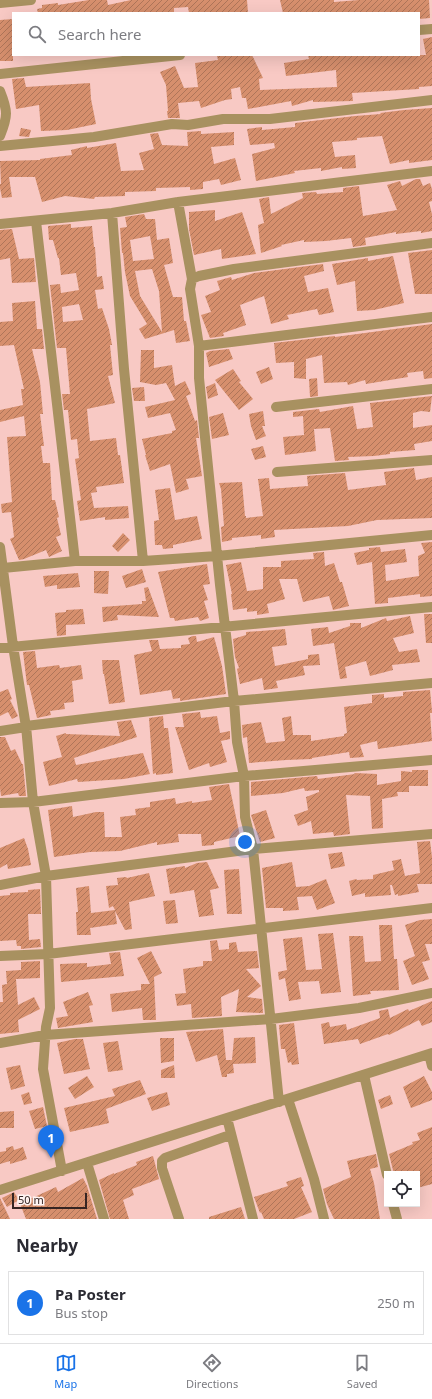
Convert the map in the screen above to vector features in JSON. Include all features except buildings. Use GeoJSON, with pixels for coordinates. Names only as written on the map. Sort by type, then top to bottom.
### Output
{"type":"FeatureCollection","features":[{"type":"Feature","properties":{"kind":"street"},"geometry":{"type":"LineString","coordinates":[[0,3],[31,0]]}},
{"type":"Feature","properties":{"kind":"street"},"geometry":{"type":"LineString","coordinates":[[420,30],[432,29]]}},
{"type":"Feature","properties":{"kind":"street"},"geometry":{"type":"LineString","coordinates":[[0,74],[171,56]]}},
{"type":"Feature","properties":{"kind":"street"},"geometry":{"type":"LineString","coordinates":[[0,91],[7,107],[5,122],[0,136]]}},
{"type":"Feature","properties":{"kind":"street"},"geometry":{"type":"LineString","coordinates":[[0,146],[94,137],[172,124],[188,125],[223,119],[270,119],[432,100]]}},
{"type":"Feature","properties":{"kind":"street"},"geometry":{"type":"LineString","coordinates":[[0,224],[112,212],[178,202],[432,171]]}},
{"type":"Feature","properties":{"kind":"street"},"geometry":{"type":"LineString","coordinates":[[178,202],[192,279],[190,289],[199,346],[199,378],[217,556],[234,701],[237,742],[244,776],[245,817],[253,849],[270,1019],[284,1101],[314,1179],[324,1219]]}},
{"type":"Feature","properties":{"kind":"street"},"geometry":{"type":"LineString","coordinates":[[112,212],[124,369],[143,561]]}},
{"type":"Feature","properties":{"kind":"street"},"geometry":{"type":"LineString","coordinates":[[36,221],[75,561]]}},
{"type":"Feature","properties":{"kind":"street"},"geometry":{"type":"LineString","coordinates":[[192,279],[199,276],[234,269],[432,243]]}},
{"type":"Feature","properties":{"kind":"street"},"geometry":{"type":"LineString","coordinates":[[199,346],[432,317]]}},
{"type":"Feature","properties":{"kind":"street"},"geometry":{"type":"LineString","coordinates":[[276,408],[432,389]]}},
{"type":"Feature","properties":{"kind":"street"},"geometry":{"type":"LineString","coordinates":[[277,472],[432,460]]}},
{"type":"Feature","properties":{"kind":"street"},"geometry":{"type":"LineString","coordinates":[[2,575],[75,561],[143,561],[217,556],[432,535]]}},
{"type":"Feature","properties":{"kind":"street"},"geometry":{"type":"LineString","coordinates":[[0,547],[2,575],[26,727],[33,802],[46,876],[50,1008],[45,1035],[43,1069],[62,1171]]}},
{"type":"Feature","properties":{"kind":"street"},"geometry":{"type":"LineString","coordinates":[[0,648],[432,607]]}},
{"type":"Feature","properties":{"kind":"street"},"geometry":{"type":"LineString","coordinates":[[0,731],[234,701],[432,683]]}},
{"type":"Feature","properties":{"kind":"street"},"geometry":{"type":"LineString","coordinates":[[0,804],[33,802],[244,776],[432,760]]}},
{"type":"Feature","properties":{"kind":"street"},"geometry":{"type":"LineString","coordinates":[[0,885],[46,876],[253,849],[432,834]]}},
{"type":"Feature","properties":{"kind":"street"},"geometry":{"type":"LineString","coordinates":[[0,956],[48,954],[432,908]]}},
{"type":"Feature","properties":{"kind":"street"},"geometry":{"type":"LineString","coordinates":[[0,1043],[45,1035],[270,1019],[359,1008],[432,992]]}},
{"type":"Feature","properties":{"kind":"street"},"geometry":{"type":"LineString","coordinates":[[0,1190],[430,1054],[432,1066]]}},
{"type":"Feature","properties":{"kind":"street"},"geometry":{"type":"LineString","coordinates":[[364,1075],[386,1171]]}},
{"type":"Feature","properties":{"kind":"street"},"geometry":{"type":"LineString","coordinates":[[227,1118],[230,1135],[254,1219]]}},
{"type":"Feature","properties":{"kind":"street"},"geometry":{"type":"LineString","coordinates":[[179,1219],[162,1168],[162,1160],[230,1135]]}},
{"type":"Feature","properties":{"kind":"street"},"geometry":{"type":"LineString","coordinates":[[87,1163],[104,1219]]}},
{"type":"Feature","properties":{"kind":"street"},"geometry":{"type":"LineString","coordinates":[[394,1207],[397,1219]]}},
{"type":"Feature","properties":{"kind":"place","name":"Pa Poster"},"geometry":{"type":"Point","coordinates":[51,1158]}}]}
